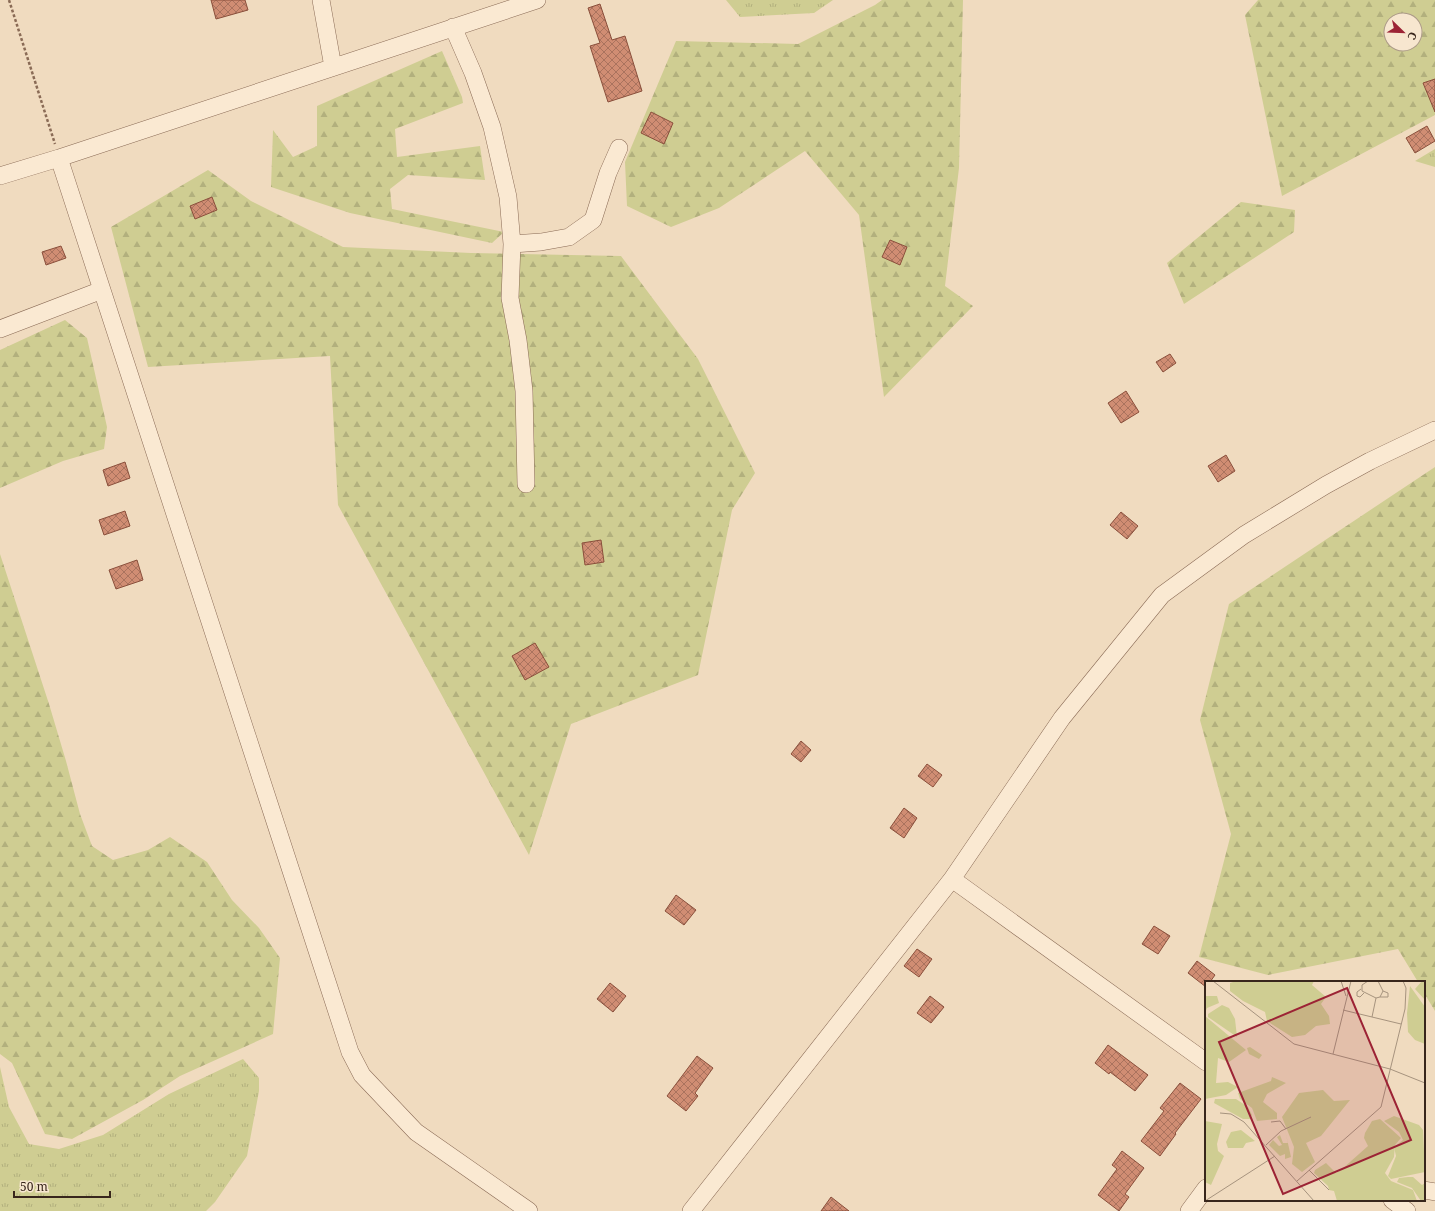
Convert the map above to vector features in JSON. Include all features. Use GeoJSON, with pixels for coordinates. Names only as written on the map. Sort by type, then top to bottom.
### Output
{"type":"FeatureCollection","features":[{"type":"Feature","properties":{"kind":"street"},"geometry":{"type":"LineString","coordinates":[[321,0],[333,67]]}},
{"type":"Feature","properties":{"kind":"street"},"geometry":{"type":"LineString","coordinates":[[0,176],[59,158],[537,0]]}},
{"type":"Feature","properties":{"kind":"street"},"geometry":{"type":"LineString","coordinates":[[453,27],[473,73],[492,127],[508,197],[512,244],[510,298],[518,340],[524,391],[526,484]]}},
{"type":"Feature","properties":{"kind":"street"},"geometry":{"type":"LineString","coordinates":[[512,244],[541,242],[569,237],[593,220],[608,173],[619,148]]}},
{"type":"Feature","properties":{"kind":"street"},"geometry":{"type":"LineString","coordinates":[[59,158],[350,1052],[362,1075],[416,1132],[529,1211]]}},
{"type":"Feature","properties":{"kind":"street"},"geometry":{"type":"LineString","coordinates":[[0,329],[102,290]]}},
{"type":"Feature","properties":{"kind":"street"},"geometry":{"type":"LineString","coordinates":[[691,1211],[952,879],[1062,718],[1162,595],[1244,535],[1326,485],[1370,461],[1435,430]]}},
{"type":"Feature","properties":{"kind":"street"},"geometry":{"type":"LineString","coordinates":[[952,879],[1205,1061]]}},
{"type":"Feature","properties":{"kind":"street"},"geometry":{"type":"LineString","coordinates":[[1189,1211],[1205,1189]]}},
{"type":"Feature","properties":{"kind":"street"},"geometry":{"type":"LineString","coordinates":[[1425,1190],[1435,1192]]}},
{"type":"Feature","properties":{"kind":"street"},"geometry":{"type":"LineString","coordinates":[[1393,1201],[1407,1211]]}},
{"type":"Feature","properties":{"kind":"path"},"geometry":{"type":"LineString","coordinates":[[9,0],[59,158]]}},
{"type":"Feature","properties":{"kind":"green space"},"geometry":{"type":"Polygon","coordinates":[[[726,0],[833,0],[814,13],[740,17],[726,0]]]}},
{"type":"Feature","properties":{"kind":"green space"},"geometry":{"type":"Polygon","coordinates":[[[882,0],[963,0],[959,168],[945,286],[973,306],[884,397],[859,215],[805,151],[719,208],[671,227],[627,206],[625,162],[676,41],[798,44],[882,0]]]}},
{"type":"Feature","properties":{"kind":"green space"},"geometry":{"type":"Polygon","coordinates":[[[1258,0],[1435,0],[1435,115],[1282,196],[1245,15],[1258,0]]]}},
{"type":"Feature","properties":{"kind":"green space"},"geometry":{"type":"Polygon","coordinates":[[[442,51],[462,97],[463,103],[395,129],[397,157],[480,146],[485,180],[408,175],[390,189],[392,209],[504,232],[492,243],[350,213],[271,187],[273,130],[293,157],[317,146],[317,106],[442,51]]]}},
{"type":"Feature","properties":{"kind":"green space"},"geometry":{"type":"Polygon","coordinates":[[[1435,149],[1435,167],[1415,161],[1435,149]]]}},
{"type":"Feature","properties":{"kind":"green space"},"geometry":{"type":"Polygon","coordinates":[[[208,170],[251,201],[343,247],[471,253],[621,256],[698,359],[755,473],[732,510],[698,675],[571,724],[529,855],[338,505],[330,356],[148,367],[111,227],[208,170]]]}},
{"type":"Feature","properties":{"kind":"green space"},"geometry":{"type":"Polygon","coordinates":[[[1241,202],[1295,210],[1294,232],[1184,304],[1167,263],[1241,202]]]}},
{"type":"Feature","properties":{"kind":"green space"},"geometry":{"type":"Polygon","coordinates":[[[65,320],[87,338],[107,427],[104,449],[63,461],[0,488],[0,350],[65,320]]]}},
{"type":"Feature","properties":{"kind":"green space"},"geometry":{"type":"Polygon","coordinates":[[[1435,467],[1435,1011],[1425,995],[1425,981],[1417,981],[1398,949],[1268,975],[1199,957],[1231,834],[1200,720],[1229,604],[1435,467]]]}},
{"type":"Feature","properties":{"kind":"green space"},"geometry":{"type":"Polygon","coordinates":[[[0,554],[49,704],[80,814],[92,846],[113,860],[148,850],[170,837],[207,862],[232,900],[259,928],[280,958],[273,1034],[180,1076],[143,1100],[72,1139],[45,1134],[12,1063],[0,1054],[0,554]]]}},
{"type":"Feature","properties":{"kind":"green space"},"geometry":{"type":"Polygon","coordinates":[[[243,1059],[259,1078],[259,1091],[247,1156],[215,1202],[206,1211],[0,1211],[0,1067],[9,1107],[29,1144],[59,1149],[103,1135],[169,1094],[243,1059]]]}},
{"type":"Feature","properties":{"kind":"building"},"geometry":{"type":"Polygon","coordinates":[[[211,0],[245,0],[248,10],[216,19],[211,0]]]}},
{"type":"Feature","properties":{"kind":"building"},"geometry":{"type":"Polygon","coordinates":[[[600,4],[612,40],[625,36],[642,91],[608,102],[590,46],[600,43],[588,8],[600,4]]]}},
{"type":"Feature","properties":{"kind":"building"},"geometry":{"type":"Polygon","coordinates":[[[1435,79],[1435,112],[1423,83],[1435,79]]]}},
{"type":"Feature","properties":{"kind":"building"},"geometry":{"type":"Polygon","coordinates":[[[651,112],[673,123],[664,144],[641,133],[651,112]]]}},
{"type":"Feature","properties":{"kind":"building"},"geometry":{"type":"Polygon","coordinates":[[[1427,126],[1435,141],[1415,153],[1406,138],[1427,126]]]}},
{"type":"Feature","properties":{"kind":"building"},"geometry":{"type":"Polygon","coordinates":[[[212,197],[217,210],[195,219],[190,206],[212,197]]]}},
{"type":"Feature","properties":{"kind":"building"},"geometry":{"type":"Polygon","coordinates":[[[890,240],[907,247],[900,265],[882,257],[890,240]]]}},
{"type":"Feature","properties":{"kind":"building"},"geometry":{"type":"Polygon","coordinates":[[[61,246],[66,258],[46,265],[42,252],[61,246]]]}},
{"type":"Feature","properties":{"kind":"building"},"geometry":{"type":"Polygon","coordinates":[[[1170,354],[1176,363],[1163,372],[1156,362],[1170,354]]]}},
{"type":"Feature","properties":{"kind":"building"},"geometry":{"type":"Polygon","coordinates":[[[1126,391],[1139,412],[1121,423],[1108,403],[1126,391]]]}},
{"type":"Feature","properties":{"kind":"building"},"geometry":{"type":"Polygon","coordinates":[[[1226,455],[1235,471],[1218,482],[1208,466],[1226,455]]]}},
{"type":"Feature","properties":{"kind":"building"},"geometry":{"type":"Polygon","coordinates":[[[125,462],[130,478],[108,486],[103,470],[125,462]]]}},
{"type":"Feature","properties":{"kind":"building"},"geometry":{"type":"Polygon","coordinates":[[[125,511],[130,526],[104,535],[99,520],[125,511]]]}},
{"type":"Feature","properties":{"kind":"building"},"geometry":{"type":"Polygon","coordinates":[[[1121,512],[1138,526],[1127,539],[1110,525],[1121,512]]]}},
{"type":"Feature","properties":{"kind":"building"},"geometry":{"type":"Polygon","coordinates":[[[601,540],[604,562],[585,565],[582,543],[601,540]]]}},
{"type":"Feature","properties":{"kind":"building"},"geometry":{"type":"Polygon","coordinates":[[[137,560],[143,580],[116,589],[109,570],[137,560]]]}},
{"type":"Feature","properties":{"kind":"building"},"geometry":{"type":"Polygon","coordinates":[[[535,643],[549,667],[525,680],[512,656],[535,643]]]}},
{"type":"Feature","properties":{"kind":"building"},"geometry":{"type":"Polygon","coordinates":[[[801,741],[811,750],[801,762],[791,754],[801,741]]]}},
{"type":"Feature","properties":{"kind":"building"},"geometry":{"type":"Polygon","coordinates":[[[927,764],[942,775],[933,787],[918,776],[927,764]]]}},
{"type":"Feature","properties":{"kind":"building"},"geometry":{"type":"Polygon","coordinates":[[[904,808],[917,818],[904,838],[890,828],[904,808]]]}},
{"type":"Feature","properties":{"kind":"building"},"geometry":{"type":"Polygon","coordinates":[[[676,895],[696,910],[684,925],[665,911],[676,895]]]}},
{"type":"Feature","properties":{"kind":"building"},"geometry":{"type":"Polygon","coordinates":[[[1154,926],[1170,936],[1158,954],[1142,944],[1154,926]]]}},
{"type":"Feature","properties":{"kind":"building"},"geometry":{"type":"Polygon","coordinates":[[[917,949],[932,959],[919,977],[904,966],[917,949]]]}},
{"type":"Feature","properties":{"kind":"building"},"geometry":{"type":"Polygon","coordinates":[[[1197,961],[1215,975],[1211,981],[1205,981],[1205,986],[1188,973],[1197,961]]]}},
{"type":"Feature","properties":{"kind":"building"},"geometry":{"type":"Polygon","coordinates":[[[610,983],[626,996],[613,1012],[597,999],[610,983]]]}},
{"type":"Feature","properties":{"kind":"building"},"geometry":{"type":"Polygon","coordinates":[[[930,996],[944,1007],[931,1023],[917,1013],[930,996]]]}},
{"type":"Feature","properties":{"kind":"building"},"geometry":{"type":"Polygon","coordinates":[[[1108,1045],[1148,1075],[1135,1091],[1110,1072],[1109,1074],[1095,1063],[1108,1045]]]}},
{"type":"Feature","properties":{"kind":"building"},"geometry":{"type":"Polygon","coordinates":[[[697,1056],[713,1068],[695,1093],[698,1096],[686,1111],[667,1096],[697,1056]]]}},
{"type":"Feature","properties":{"kind":"building"},"geometry":{"type":"Polygon","coordinates":[[[1180,1083],[1201,1099],[1175,1133],[1176,1134],[1160,1156],[1141,1141],[1164,1111],[1160,1108],[1180,1083]]]}},
{"type":"Feature","properties":{"kind":"building"},"geometry":{"type":"Polygon","coordinates":[[[1122,1151],[1144,1168],[1125,1194],[1129,1197],[1119,1211],[1098,1195],[1117,1169],[1112,1165],[1122,1151]]]}},
{"type":"Feature","properties":{"kind":"building"},"geometry":{"type":"Polygon","coordinates":[[[831,1197],[849,1211],[821,1211],[831,1197]]]}}]}
